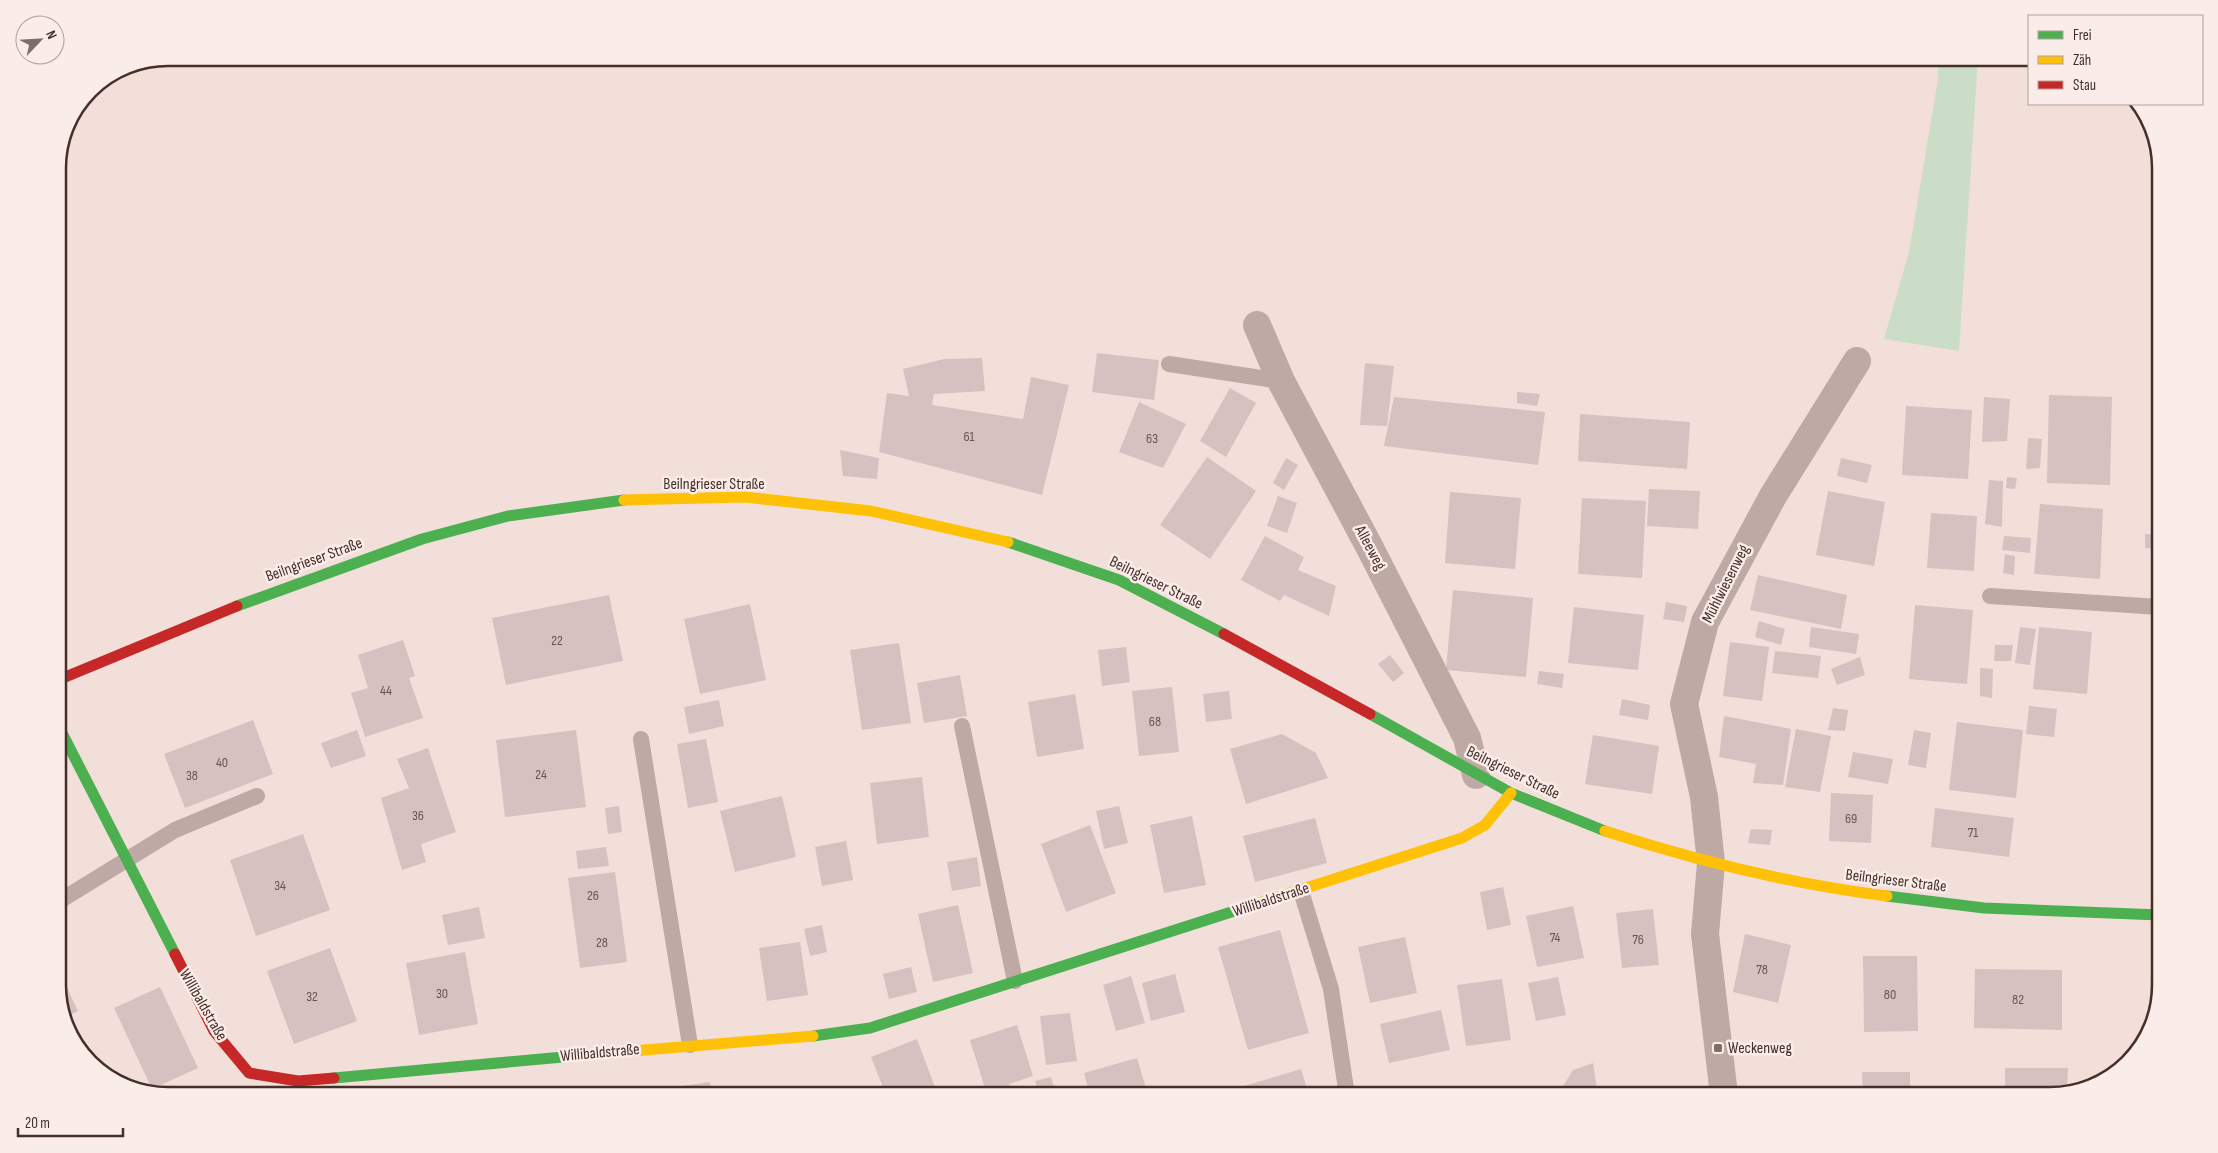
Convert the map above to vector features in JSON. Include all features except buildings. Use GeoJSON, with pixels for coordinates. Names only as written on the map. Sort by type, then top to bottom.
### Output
{"type":"FeatureCollection","features":[{"type":"Feature","properties":{"kind":"main road","name":"Beilngrieser Straße"},"geometry":{"type":"LineString","coordinates":[[66,677],[233,607],[432,536],[508,516],[618,500],[745,497],[870,511],[1001,540],[1119,580],[1284,665],[1476,775],[1511,793],[1600,829],[1711,863],[1834,889],[1984,908],[2152,915]]}},
{"type":"Feature","properties":{"kind":"main road","name":"Willibaldstraße"},"geometry":{"type":"LineString","coordinates":[[66,741],[214,1031],[249,1073],[298,1082],[690,1045],[802,1038],[870,1028],[1462,838],[1485,824],[1511,793]]}},
{"type":"Feature","properties":{"kind":"street","name":"Alleeweg"},"geometry":{"type":"LineString","coordinates":[[1258,325],[1280,381],[1370,548],[1467,738],[1476,775]]}},
{"type":"Feature","properties":{"kind":"street","name":"Mühlwiesenweg"},"geometry":{"type":"LineString","coordinates":[[1711,863],[1704,797],[1684,704],[1705,622],[1773,496],[1857,361]]}},
{"type":"Feature","properties":{"kind":"street"},"geometry":{"type":"LineString","coordinates":[[1711,863],[1705,934],[1723,1087]]}},
{"type":"Feature","properties":{"kind":"lane"},"geometry":{"type":"LineString","coordinates":[[1169,364],[1280,381]]}},
{"type":"Feature","properties":{"kind":"lane"},"geometry":{"type":"LineString","coordinates":[[1990,596],[2152,606]]}},
{"type":"Feature","properties":{"kind":"lane"},"geometry":{"type":"LineString","coordinates":[[962,726],[1015,981]]}},
{"type":"Feature","properties":{"kind":"lane"},"geometry":{"type":"LineString","coordinates":[[641,739],[690,1045]]}},
{"type":"Feature","properties":{"kind":"lane"},"geometry":{"type":"LineString","coordinates":[[66,897],[175,830],[256,796]]}},
{"type":"Feature","properties":{"kind":"lane"},"geometry":{"type":"LineString","coordinates":[[1301,891],[1331,989],[1346,1087]]}},
{"type":"Feature","properties":{"kind":"green space"},"geometry":{"type":"Polygon","coordinates":[[[1938,66],[1977,66],[1959,351],[1884,339],[1909,252],[1938,79],[1938,66]]]}},
{"type":"Feature","properties":{"kind":"traffic: fast"},"geometry":{"type":"LineString","coordinates":[[237,606],[422,539],[508,516],[624,500]]}},
{"type":"Feature","properties":{"kind":"traffic: fast"},"geometry":{"type":"LineString","coordinates":[[1008,542],[1119,580],[1224,634]]}},
{"type":"Feature","properties":{"kind":"traffic: fast"},"geometry":{"type":"LineString","coordinates":[[1370,714],[1511,793],[1605,831]]}},
{"type":"Feature","properties":{"kind":"traffic: fast"},"geometry":{"type":"LineString","coordinates":[[66,741],[175,954]]}},
{"type":"Feature","properties":{"kind":"traffic: fast"},"geometry":{"type":"LineString","coordinates":[[1887,896],[1984,908],[2152,915]]}},
{"type":"Feature","properties":{"kind":"traffic: fast"},"geometry":{"type":"LineString","coordinates":[[813,1036],[870,1028],[1250,906]]}},
{"type":"Feature","properties":{"kind":"traffic: fast"},"geometry":{"type":"LineString","coordinates":[[334,1078],[585,1055]]}},
{"type":"Feature","properties":{"kind":"traffic: slow"},"geometry":{"type":"LineString","coordinates":[[624,500],[745,497],[871,511],[1008,542]]}},
{"type":"Feature","properties":{"kind":"traffic: slow"},"geometry":{"type":"LineString","coordinates":[[1250,906],[1462,838],[1485,825],[1511,793]]}},
{"type":"Feature","properties":{"kind":"traffic: slow"},"geometry":{"type":"LineString","coordinates":[[1605,831],[1709,862],[1815,885],[1887,896]]}},
{"type":"Feature","properties":{"kind":"traffic: slow"},"geometry":{"type":"LineString","coordinates":[[585,1055],[813,1036]]}},
{"type":"Feature","properties":{"kind":"traffic: jam"},"geometry":{"type":"LineString","coordinates":[[66,677],[237,606]]}},
{"type":"Feature","properties":{"kind":"traffic: jam"},"geometry":{"type":"LineString","coordinates":[[1224,634],[1370,714]]}},
{"type":"Feature","properties":{"kind":"traffic: jam"},"geometry":{"type":"LineString","coordinates":[[175,954],[214,1031],[249,1073],[298,1081],[334,1078]]}},
{"type":"Feature","properties":{"kind":"place","name":"Weckenweg"},"geometry":{"type":"Point","coordinates":[1718,1048]}}]}
